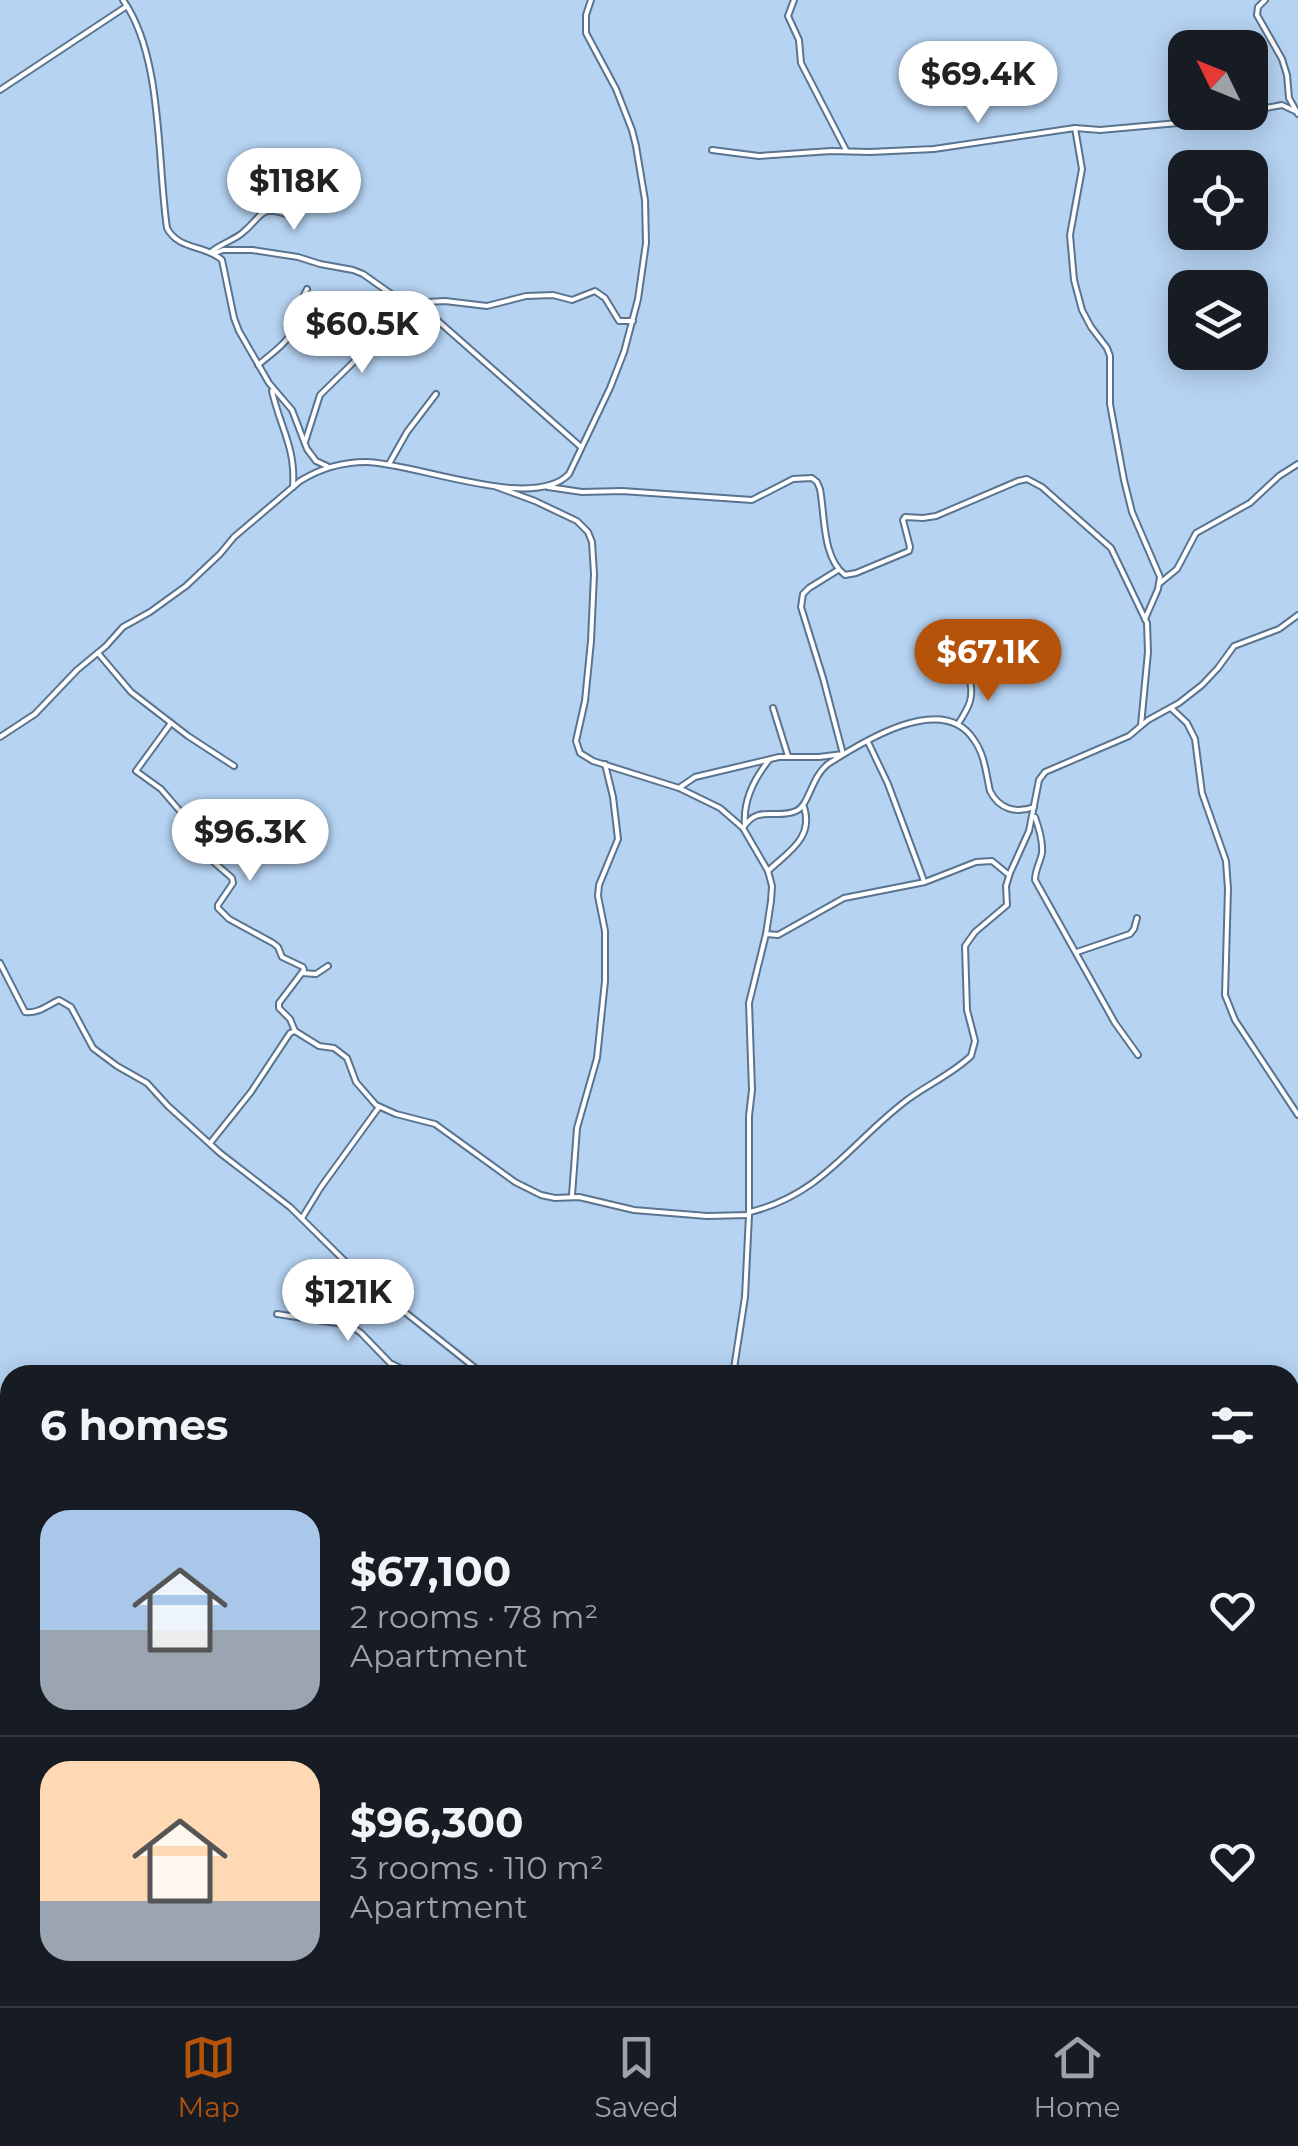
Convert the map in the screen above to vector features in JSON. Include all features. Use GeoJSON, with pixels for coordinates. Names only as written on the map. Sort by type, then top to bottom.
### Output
{"type":"FeatureCollection","features":[{"type":"Feature","properties":{"kind":"street"},"geometry":{"type":"LineString","coordinates":[[0,90],[132,0]]}},
{"type":"Feature","properties":{"kind":"street"},"geometry":{"type":"LineString","coordinates":[[0,737],[36,714],[130,622],[186,586],[234,537],[293,487],[328,466],[389,464],[454,479],[536,489],[566,478],[618,367],[632,321],[646,244],[645,200],[632,130],[586,33],[591,0]]}},
{"type":"Feature","properties":{"kind":"street"},"geometry":{"type":"LineString","coordinates":[[794,0],[788,16],[800,40],[801,63],[846,151]]}},
{"type":"Feature","properties":{"kind":"street"},"geometry":{"type":"LineString","coordinates":[[1266,0],[1258,7],[1257,15],[1282,58],[1289,98],[1297,113]]}},
{"type":"Feature","properties":{"kind":"street"},"geometry":{"type":"LineString","coordinates":[[126,4],[140,31],[152,80],[167,228],[177,240],[213,252],[252,250],[358,272],[396,298],[416,304],[445,301],[486,306],[518,296],[548,295],[572,300],[595,291],[605,298],[619,321],[632,321]]}},
{"type":"Feature","properties":{"kind":"street"},"geometry":{"type":"LineString","coordinates":[[1268,108],[1282,105],[1297,113]]}},
{"type":"Feature","properties":{"kind":"street"},"geometry":{"type":"LineString","coordinates":[[712,150],[759,156],[934,149],[1074,128],[1100,130],[1168,124]]}},
{"type":"Feature","properties":{"kind":"street"},"geometry":{"type":"LineString","coordinates":[[1074,128],[1082,169],[1070,235],[1074,280],[1090,327],[1109,352],[1110,404],[1124,480],[1132,512],[1160,583]]}},
{"type":"Feature","properties":{"kind":"street"},"geometry":{"type":"LineString","coordinates":[[213,252],[266,211],[274,209],[291,216],[320,196],[335,191],[348,173]]}},
{"type":"Feature","properties":{"kind":"street"},"geometry":{"type":"LineString","coordinates":[[213,252],[225,266],[234,318],[258,364],[292,410],[316,461],[328,466]]}},
{"type":"Feature","properties":{"kind":"street"},"geometry":{"type":"LineString","coordinates":[[258,364],[294,328],[307,289]]}},
{"type":"Feature","properties":{"kind":"street"},"geometry":{"type":"LineString","coordinates":[[304,442],[320,394],[416,304]]}},
{"type":"Feature","properties":{"kind":"street"},"geometry":{"type":"LineString","coordinates":[[416,304],[580,447]]}},
{"type":"Feature","properties":{"kind":"street"},"geometry":{"type":"LineString","coordinates":[[272,387],[277,414],[294,459],[293,487]]}},
{"type":"Feature","properties":{"kind":"street"},"geometry":{"type":"LineString","coordinates":[[389,464],[406,432],[436,394]]}},
{"type":"Feature","properties":{"kind":"street"},"geometry":{"type":"LineString","coordinates":[[1145,619],[1160,583],[1176,568],[1196,533],[1250,503],[1298,464]]}},
{"type":"Feature","properties":{"kind":"street"},"geometry":{"type":"LineString","coordinates":[[548,487],[752,500],[793,479],[812,478],[820,489],[828,543],[838,570],[845,575],[908,552],[905,516],[936,516],[1027,480],[1042,487],[1112,548],[1145,619],[1148,645],[1141,725]]}},
{"type":"Feature","properties":{"kind":"street"},"geometry":{"type":"LineString","coordinates":[[488,484],[536,501],[577,522],[592,542],[591,641],[576,741],[580,753],[680,788],[720,808],[744,826],[768,871],[772,886],[766,934],[749,1003],[749,1214],[745,1297],[735,1365]]}},
{"type":"Feature","properties":{"kind":"street"},"geometry":{"type":"LineString","coordinates":[[838,570],[809,588],[801,599],[801,607],[843,754]]}},
{"type":"Feature","properties":{"kind":"street"},"geometry":{"type":"LineString","coordinates":[[171,723],[136,771],[161,790],[185,817],[178,832],[232,878],[233,883],[218,904],[221,912],[277,946],[282,957],[303,967],[279,1002],[279,1008],[310,1042],[334,1048],[347,1058],[356,1082],[380,1107],[435,1124],[500,1172],[530,1190],[555,1198],[572,1196],[634,1210],[707,1216],[749,1214],[789,1199],[825,1176],[906,1100],[971,1056],[974,1042],[966,1010],[966,946],[975,932],[1005,909],[1009,875],[1029,831],[1044,772],[1129,736],[1202,685],[1234,646],[1279,630],[1298,615]]}},
{"type":"Feature","properties":{"kind":"street"},"geometry":{"type":"LineString","coordinates":[[98,654],[130,692],[234,766]]}},
{"type":"Feature","properties":{"kind":"street"},"geometry":{"type":"LineString","coordinates":[[958,724],[973,694],[969,676]]}},
{"type":"Feature","properties":{"kind":"street"},"geometry":{"type":"LineString","coordinates":[[773,708],[788,756]]}},
{"type":"Feature","properties":{"kind":"street"},"geometry":{"type":"LineString","coordinates":[[1171,708],[1187,723],[1195,739],[1202,793],[1226,861],[1225,994],[1235,1020],[1298,1115]]}},
{"type":"Feature","properties":{"kind":"street"},"geometry":{"type":"LineString","coordinates":[[744,826],[758,814],[797,811],[804,806],[820,770],[843,754],[918,720],[939,719],[958,724],[981,752],[993,798],[1014,810],[1034,810]]}},
{"type":"Feature","properties":{"kind":"street"},"geometry":{"type":"LineString","coordinates":[[868,742],[925,882]]}},
{"type":"Feature","properties":{"kind":"street"},"geometry":{"type":"LineString","coordinates":[[680,788],[695,778],[770,759],[843,754]]}},
{"type":"Feature","properties":{"kind":"street"},"geometry":{"type":"LineString","coordinates":[[744,826],[744,811],[754,782],[770,759]]}},
{"type":"Feature","properties":{"kind":"street"},"geometry":{"type":"LineString","coordinates":[[572,1196],[577,1128],[596,1058],[605,981],[606,931],[599,885],[618,839],[605,764]]}},
{"type":"Feature","properties":{"kind":"street"},"geometry":{"type":"LineString","coordinates":[[768,871],[796,848],[803,837],[807,824],[804,806]]}},
{"type":"Feature","properties":{"kind":"street"},"geometry":{"type":"LineString","coordinates":[[1034,810],[1042,840],[1035,880],[1138,1055]]}},
{"type":"Feature","properties":{"kind":"street"},"geometry":{"type":"LineString","coordinates":[[766,934],[778,934],[844,898],[925,882],[986,860],[1009,875]]}},
{"type":"Feature","properties":{"kind":"street"},"geometry":{"type":"LineString","coordinates":[[1078,952],[1123,938],[1134,929],[1137,918]]}},
{"type":"Feature","properties":{"kind":"street"},"geometry":{"type":"LineString","coordinates":[[0,963],[25,1012],[59,1000],[72,1006],[93,1048],[147,1083],[233,1164],[302,1218],[362,1278],[472,1365]]}},
{"type":"Feature","properties":{"kind":"street"},"geometry":{"type":"LineString","coordinates":[[302,972],[316,974],[328,966]]}},
{"type":"Feature","properties":{"kind":"street"},"geometry":{"type":"LineString","coordinates":[[211,1142],[251,1092],[290,1033],[296,1031]]}},
{"type":"Feature","properties":{"kind":"street"},"geometry":{"type":"LineString","coordinates":[[302,1218],[380,1107]]}},
{"type":"Feature","properties":{"kind":"street"},"geometry":{"type":"LineString","coordinates":[[277,1314],[350,1325],[390,1364]]}}]}
